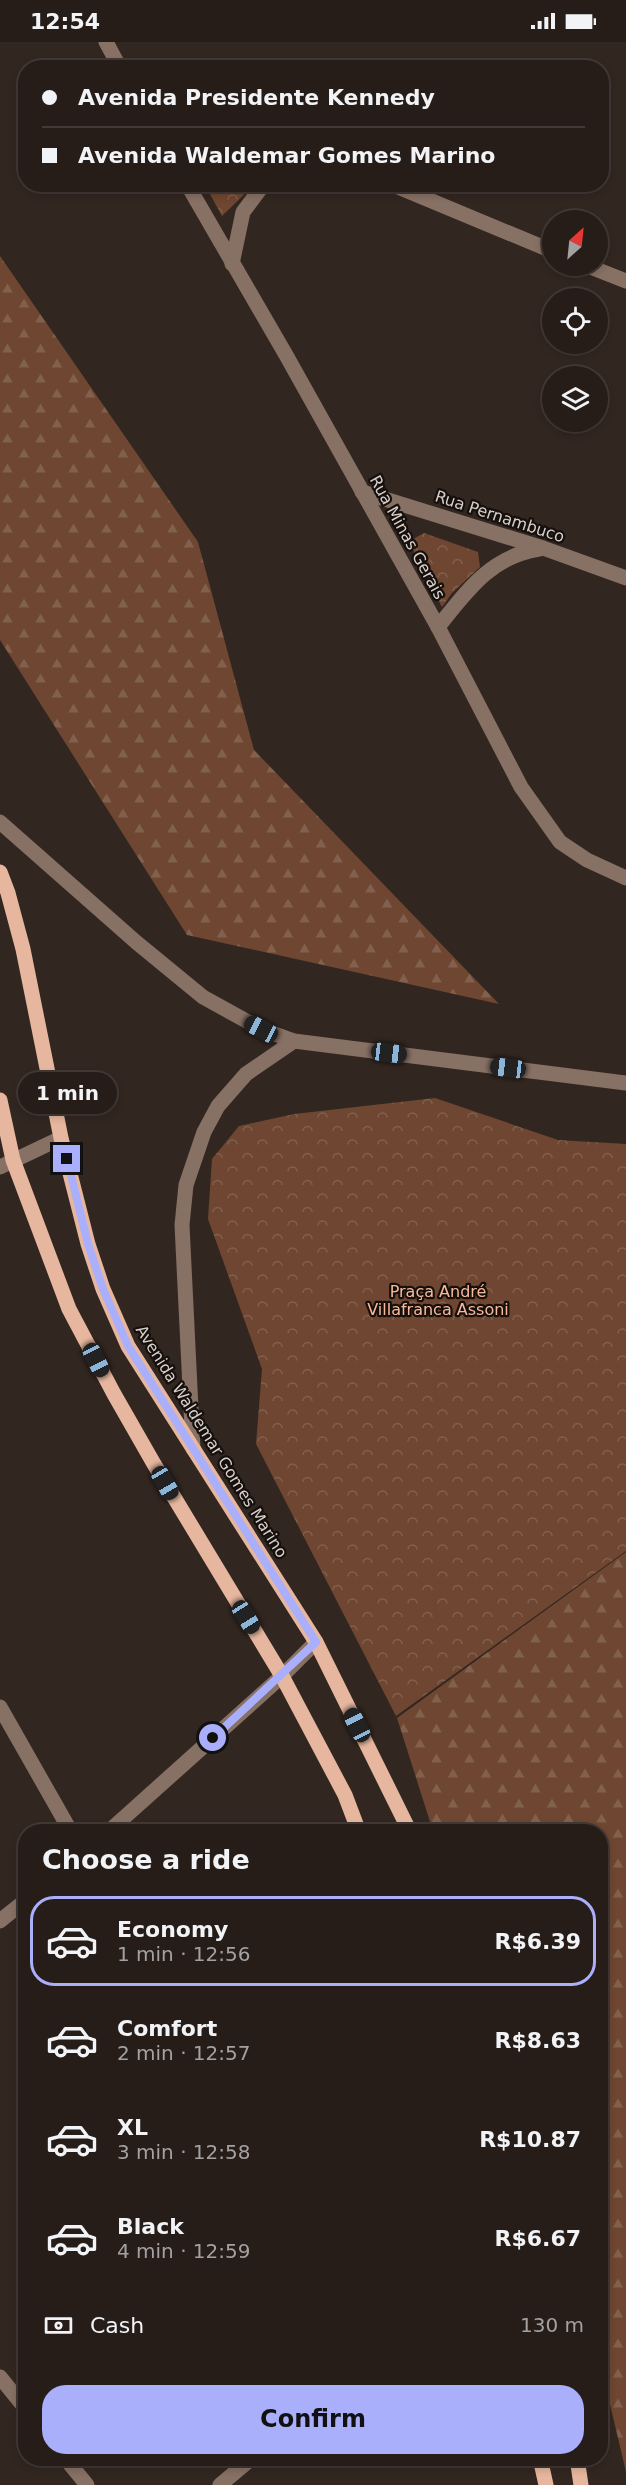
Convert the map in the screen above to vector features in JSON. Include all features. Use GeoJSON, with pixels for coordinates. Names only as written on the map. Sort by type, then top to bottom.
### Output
{"type":"FeatureCollection","features":[{"type":"Feature","properties":{"kind":"main road","name":"Avenida Waldemar Gomes Marino"},"geometry":{"type":"LineString","coordinates":[[0,872],[23,949],[61,1138],[88,1244],[103,1289],[128,1346],[316,1642],[406,1824]]}},
{"type":"Feature","properties":{"kind":"main road"},"geometry":{"type":"LineString","coordinates":[[0,1100],[7,1164],[69,1309],[154,1464],[282,1676],[345,1795],[356,1824]]}},
{"type":"Feature","properties":{"kind":"main road"},"geometry":{"type":"LineString","coordinates":[[542,2466],[546,2485]]}},
{"type":"Feature","properties":{"kind":"main road"},"geometry":{"type":"LineString","coordinates":[[578,2466],[582,2485]]}},
{"type":"Feature","properties":{"kind":"street"},"geometry":{"type":"LineString","coordinates":[[106,42],[116,60]]}},
{"type":"Feature","properties":{"kind":"street","name":"Rua Minas Gerais"},"geometry":{"type":"LineString","coordinates":[[192,192],[286,355],[438,627],[521,787],[560,842],[587,861],[626,878]]}},
{"type":"Feature","properties":{"kind":"street"},"geometry":{"type":"LineString","coordinates":[[232,264],[243,212],[258,192]]}},
{"type":"Feature","properties":{"kind":"street"},"geometry":{"type":"LineString","coordinates":[[411,192],[542,246]]}},
{"type":"Feature","properties":{"kind":"street"},"geometry":{"type":"LineString","coordinates":[[608,274],[626,281]]}},
{"type":"Feature","properties":{"kind":"street","name":"Rua Pernambuco"},"geometry":{"type":"LineString","coordinates":[[362,492],[543,548],[626,578]]}},
{"type":"Feature","properties":{"kind":"street"},"geometry":{"type":"LineString","coordinates":[[438,627],[482,576],[498,563],[521,552],[543,548]]}},
{"type":"Feature","properties":{"kind":"street"},"geometry":{"type":"LineString","coordinates":[[0,822],[136,942],[203,997],[261,1029],[294,1041],[626,1083]]}},
{"type":"Feature","properties":{"kind":"street"},"geometry":{"type":"LineString","coordinates":[[193,1449],[182,1225],[186,1185],[204,1132],[218,1106],[246,1074],[294,1041]]}},
{"type":"Feature","properties":{"kind":"street"},"geometry":{"type":"LineString","coordinates":[[7,1164],[61,1138]]}},
{"type":"Feature","properties":{"kind":"street"},"geometry":{"type":"LineString","coordinates":[[117,1824],[282,1676],[316,1642]]}},
{"type":"Feature","properties":{"kind":"street"},"geometry":{"type":"LineString","coordinates":[[0,1707],[66,1824]]}},
{"type":"Feature","properties":{"kind":"street"},"geometry":{"type":"LineString","coordinates":[[0,1921],[18,1906]]}},
{"type":"Feature","properties":{"kind":"street"},"geometry":{"type":"LineString","coordinates":[[0,2378],[18,2399]]}},
{"type":"Feature","properties":{"kind":"street"},"geometry":{"type":"LineString","coordinates":[[72,2466],[87,2485]]}},
{"type":"Feature","properties":{"kind":"street"},"geometry":{"type":"LineString","coordinates":[[220,2485],[243,2466]]}},
{"type":"Feature","properties":{"kind":"green space"},"geometry":{"type":"Polygon","coordinates":[[[209,192],[247,192],[222,216],[209,192]]]}},
{"type":"Feature","properties":{"kind":"green space"},"geometry":{"type":"Polygon","coordinates":[[[0,256],[198,542],[254,750],[499,1004],[187,935],[0,640],[0,256]]]}},
{"type":"Feature","properties":{"kind":"green space"},"geometry":{"type":"Polygon","coordinates":[[[424,533],[478,552],[480,567],[452,593],[442,607],[411,546],[415,538],[424,533]]]}},
{"type":"Feature","properties":{"kind":"green space","name":"Praça André Villafranca Assoni"},"geometry":{"type":"Polygon","coordinates":[[[435,1098],[558,1140],[626,1144],[626,1551],[396,1716],[256,1444],[262,1369],[208,1219],[212,1159],[239,1126],[294,1114],[435,1098]]]}},
{"type":"Feature","properties":{"kind":"green space"},"geometry":{"type":"Polygon","coordinates":[[[626,1552],[626,2472],[608,2396],[608,1824],[431,1824],[397,1718],[626,1552]]]}},
{"type":"Feature","properties":{"kind":"route"},"geometry":{"type":"LineString","coordinates":[[67,1159],[88,1244],[103,1289],[128,1346],[316,1642],[213,1738]]}}]}
